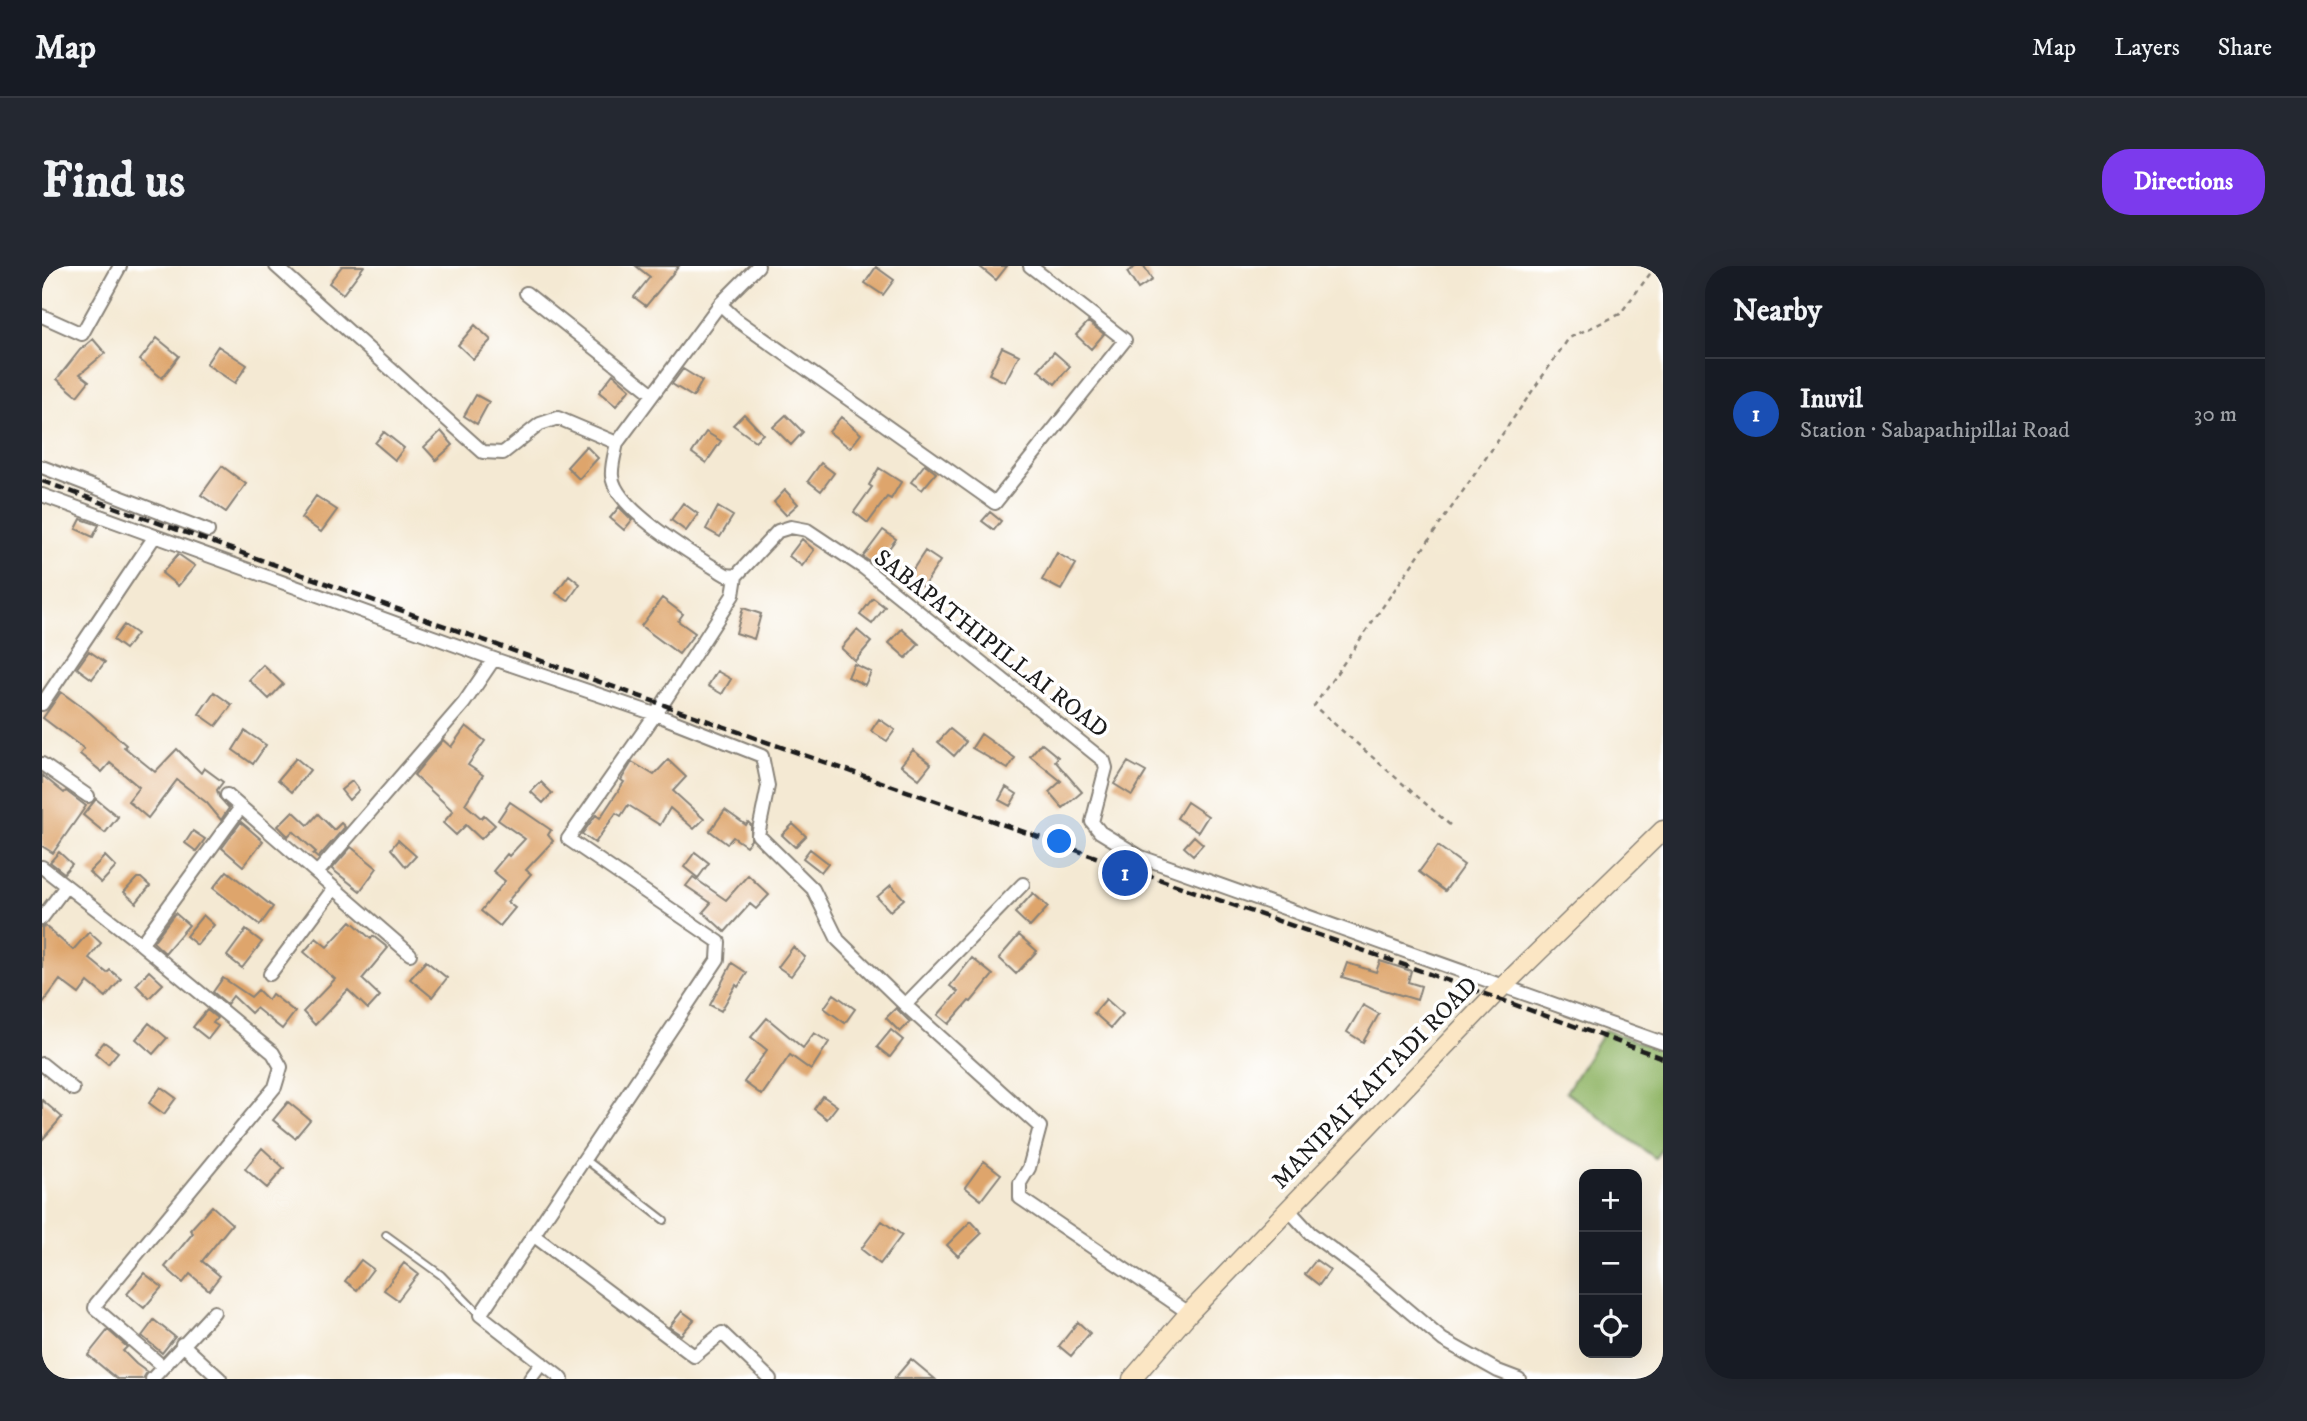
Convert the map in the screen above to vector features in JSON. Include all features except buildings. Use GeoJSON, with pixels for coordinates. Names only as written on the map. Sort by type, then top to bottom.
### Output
{"type":"FeatureCollection","features":[{"type":"Feature","properties":{"kind":"main road","name":"MANIPAI KAITADI ROAD"},"geometry":{"type":"LineString","coordinates":[[1132,1379],[1189,1313],[1502,987],[1663,830]]}},
{"type":"Feature","properties":{"kind":"street"},"geometry":{"type":"LineString","coordinates":[[42,316],[82,334],[120,266]]}},
{"type":"Feature","properties":{"kind":"street"},"geometry":{"type":"LineString","coordinates":[[276,266],[483,452],[503,453],[540,424],[558,418],[617,443]]}},
{"type":"Feature","properties":{"kind":"street"},"geometry":{"type":"LineString","coordinates":[[562,1379],[480,1315],[718,960],[719,942],[568,839],[656,714],[733,595],[736,576],[726,575],[655,530],[622,496],[612,478],[617,443],[720,304],[758,266]]}},
{"type":"Feature","properties":{"kind":"street"},"geometry":{"type":"LineString","coordinates":[[720,304],[737,320],[995,503],[1125,340],[1030,266]]}},
{"type":"Feature","properties":{"kind":"street"},"geometry":{"type":"LineString","coordinates":[[526,293],[653,394]]}},
{"type":"Feature","properties":{"kind":"street"},"geometry":{"type":"LineString","coordinates":[[42,467],[208,531]]}},
{"type":"Feature","properties":{"kind":"street"},"geometry":{"type":"LineString","coordinates":[[42,495],[494,659],[656,714],[762,756],[768,786],[758,835],[813,889],[838,940],[905,1005],[1040,1127],[1028,1168],[1020,1182],[1020,1198],[1189,1313]]}},
{"type":"Feature","properties":{"kind":"street","name":"SABAPATHIPILLAI ROAD"},"geometry":{"type":"LineString","coordinates":[[736,576],[778,531],[791,527],[807,530],[864,568],[1104,761],[1106,768],[1092,822],[1100,832],[1141,857],[1663,1043]]}},
{"type":"Feature","properties":{"kind":"street"},"geometry":{"type":"LineString","coordinates":[[42,704],[155,536]]}},
{"type":"Feature","properties":{"kind":"street"},"geometry":{"type":"LineString","coordinates":[[317,873],[464,703],[494,659]]}},
{"type":"Feature","properties":{"kind":"street"},"geometry":{"type":"LineString","coordinates":[[42,764],[88,796]]}},
{"type":"Feature","properties":{"kind":"street"},"geometry":{"type":"LineString","coordinates":[[227,795],[410,954]]}},
{"type":"Feature","properties":{"kind":"street"},"geometry":{"type":"LineString","coordinates":[[141,944],[241,807]]}},
{"type":"Feature","properties":{"kind":"street"},"geometry":{"type":"LineString","coordinates":[[42,867],[141,944],[273,1053],[281,1067],[275,1087],[96,1304],[95,1308],[162,1366]]}},
{"type":"Feature","properties":{"kind":"street"},"geometry":{"type":"LineString","coordinates":[[905,1005],[1023,884]]}},
{"type":"Feature","properties":{"kind":"street"},"geometry":{"type":"LineString","coordinates":[[42,918],[66,886]]}},
{"type":"Feature","properties":{"kind":"street"},"geometry":{"type":"LineString","coordinates":[[270,974],[334,888]]}},
{"type":"Feature","properties":{"kind":"street"},"geometry":{"type":"LineString","coordinates":[[42,1064],[73,1089]]}},
{"type":"Feature","properties":{"kind":"street"},"geometry":{"type":"LineString","coordinates":[[1289,1209],[1310,1233],[1364,1273],[1443,1340],[1519,1379]]}},
{"type":"Feature","properties":{"kind":"street"},"geometry":{"type":"LineString","coordinates":[[533,1235],[694,1356],[722,1333],[770,1379]]}},
{"type":"Feature","properties":{"kind":"street"},"geometry":{"type":"LineString","coordinates":[[152,1379],[214,1312]]}},
{"type":"Feature","properties":{"kind":"street"},"geometry":{"type":"LineString","coordinates":[[182,1344],[220,1379]]}},
{"type":"Feature","properties":{"kind":"street"},"geometry":{"type":"LineString","coordinates":[[530,1379],[542,1363]]}},
{"type":"Feature","properties":{"kind":"lane"},"geometry":{"type":"LineString","coordinates":[[584,1158],[664,1220]]}},
{"type":"Feature","properties":{"kind":"lane"},"geometry":{"type":"LineString","coordinates":[[386,1235],[441,1275],[480,1315]]}},
{"type":"Feature","properties":{"kind":"path"},"geometry":{"type":"LineString","coordinates":[[1450,825],[1314,706],[1569,338],[1620,314],[1656,266]]}},
{"type":"Feature","properties":{"kind":"green space"},"geometry":{"type":"Polygon","coordinates":[[[1605,1030],[1663,1051],[1663,1147],[1655,1158],[1566,1092],[1605,1030]]]}},
{"type":"Feature","properties":{"kind":"railway"},"geometry":{"type":"LineString","coordinates":[[42,481],[761,740],[1663,1058]]}},
{"type":"Feature","properties":{"kind":"place","name":"Inuvil"},"geometry":{"type":"Point","coordinates":[1125,873]}}]}
